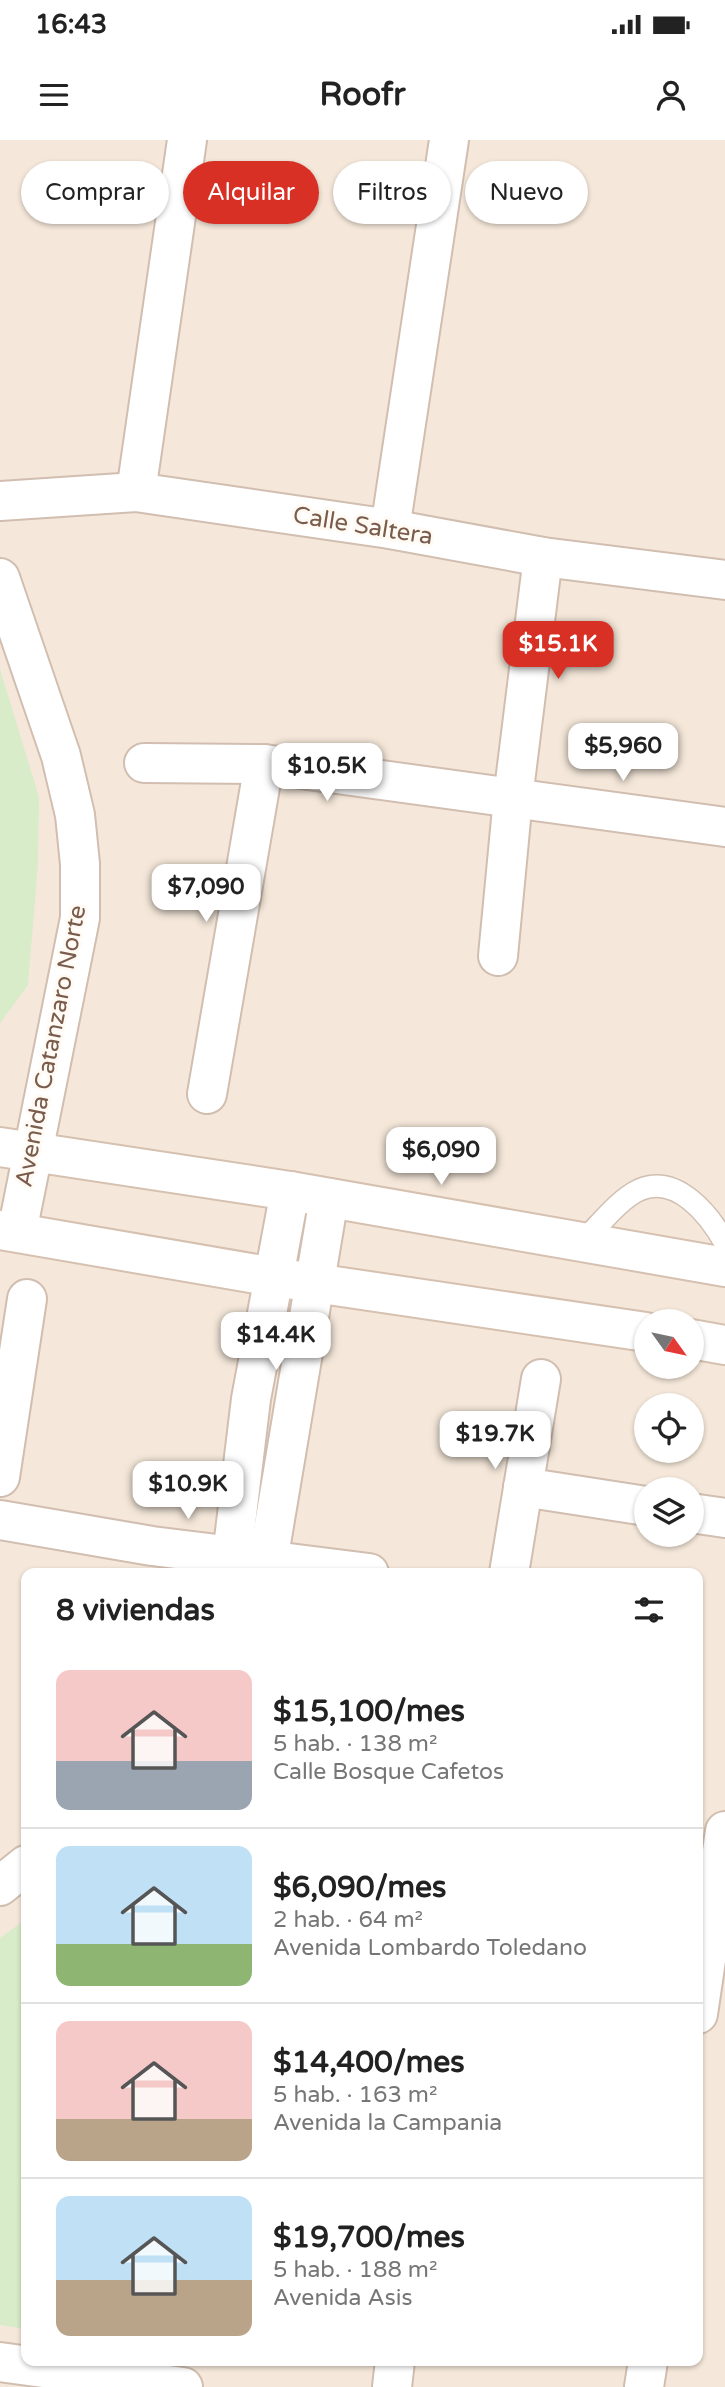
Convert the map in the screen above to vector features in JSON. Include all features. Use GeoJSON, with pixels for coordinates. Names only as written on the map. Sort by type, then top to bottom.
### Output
{"type":"FeatureCollection","features":[{"type":"Feature","properties":{"kind":"street"},"geometry":{"type":"LineString","coordinates":[[136,492],[187,140]]}},
{"type":"Feature","properties":{"kind":"street"},"geometry":{"type":"LineString","coordinates":[[390,529],[449,140]]}},
{"type":"Feature","properties":{"kind":"street","name":"Calle Saltera"},"geometry":{"type":"LineString","coordinates":[[0,501],[136,492],[390,529],[543,557],[725,580]]}},
{"type":"Feature","properties":{"kind":"street"},"geometry":{"type":"LineString","coordinates":[[498,956],[513,798],[543,557]]}},
{"type":"Feature","properties":{"kind":"street","name":"Avenida Catanzaro Norte"},"geometry":{"type":"LineString","coordinates":[[0,578],[61,756],[75,815],[80,864],[80,918],[16,1149],[8,1231]]}},
{"type":"Feature","properties":{"kind":"street"},"geometry":{"type":"LineString","coordinates":[[144,763],[264,764],[725,827]]}},
{"type":"Feature","properties":{"kind":"street"},"geometry":{"type":"LineString","coordinates":[[207,1094],[264,764]]}},
{"type":"Feature","properties":{"kind":"street"},"geometry":{"type":"LineString","coordinates":[[16,1149],[290,1191],[725,1267]]}},
{"type":"Feature","properties":{"kind":"street"},"geometry":{"type":"LineString","coordinates":[[250,1566],[251,1399],[290,1191]]}},
{"type":"Feature","properties":{"kind":"street"},"geometry":{"type":"LineString","coordinates":[[250,1566],[294,1404],[329,1198]]}},
{"type":"Feature","properties":{"kind":"street"},"geometry":{"type":"LineString","coordinates":[[8,1231],[274,1277],[634,1330]]}},
{"type":"Feature","properties":{"kind":"street"},"geometry":{"type":"LineString","coordinates":[[0,1477],[6,1388],[27,1299]]}},
{"type":"Feature","properties":{"kind":"street"},"geometry":{"type":"LineString","coordinates":[[704,1341],[725,1345]]}},
{"type":"Feature","properties":{"kind":"street"},"geometry":{"type":"LineString","coordinates":[[510,1568],[541,1379]]}},
{"type":"Feature","properties":{"kind":"street"},"geometry":{"type":"LineString","coordinates":[[251,1399],[294,1404]]}},
{"type":"Feature","properties":{"kind":"street"},"geometry":{"type":"LineString","coordinates":[[523,1487],[634,1504]]}},
{"type":"Feature","properties":{"kind":"street"},"geometry":{"type":"LineString","coordinates":[[704,1515],[725,1518]]}},
{"type":"Feature","properties":{"kind":"street"},"geometry":{"type":"LineString","coordinates":[[0,1520],[250,1566],[284,1568]]}},
{"type":"Feature","properties":{"kind":"street"},"geometry":{"type":"LineString","coordinates":[[703,1980],[725,1831]]}},
{"type":"Feature","properties":{"kind":"street"},"geometry":{"type":"LineString","coordinates":[[0,1886],[21,1869]]}},
{"type":"Feature","properties":{"kind":"street"},"geometry":{"type":"LineString","coordinates":[[0,2362],[21,2364]]}},
{"type":"Feature","properties":{"kind":"street"},"geometry":{"type":"LineString","coordinates":[[39,2366],[146,2377],[183,2387]]}},
{"type":"Feature","properties":{"kind":"street"},"geometry":{"type":"LineString","coordinates":[[392,2387],[394,2366]]}},
{"type":"Feature","properties":{"kind":"street"},"geometry":{"type":"LineString","coordinates":[[644,2387],[647,2366]]}},
{"type":"Feature","properties":{"kind":"lane"},"geometry":{"type":"LineString","coordinates":[[582,1242],[640,1189],[662,1187],[687,1196],[703,1209],[725,1243]]}},
{"type":"Feature","properties":{"kind":"shaded area"},"geometry":{"type":"Polygon","coordinates":[[[0,140],[725,140],[725,2387],[0,2387],[0,140]]]}},
{"type":"Feature","properties":{"kind":"green space"},"geometry":{"type":"Polygon","coordinates":[[[0,669],[39,797],[38,864],[28,985],[0,1023],[0,669]]]}},
{"type":"Feature","properties":{"kind":"green space"},"geometry":{"type":"Polygon","coordinates":[[[21,1923],[21,2328],[0,2325],[0,1938],[21,1923]]]}}]}
